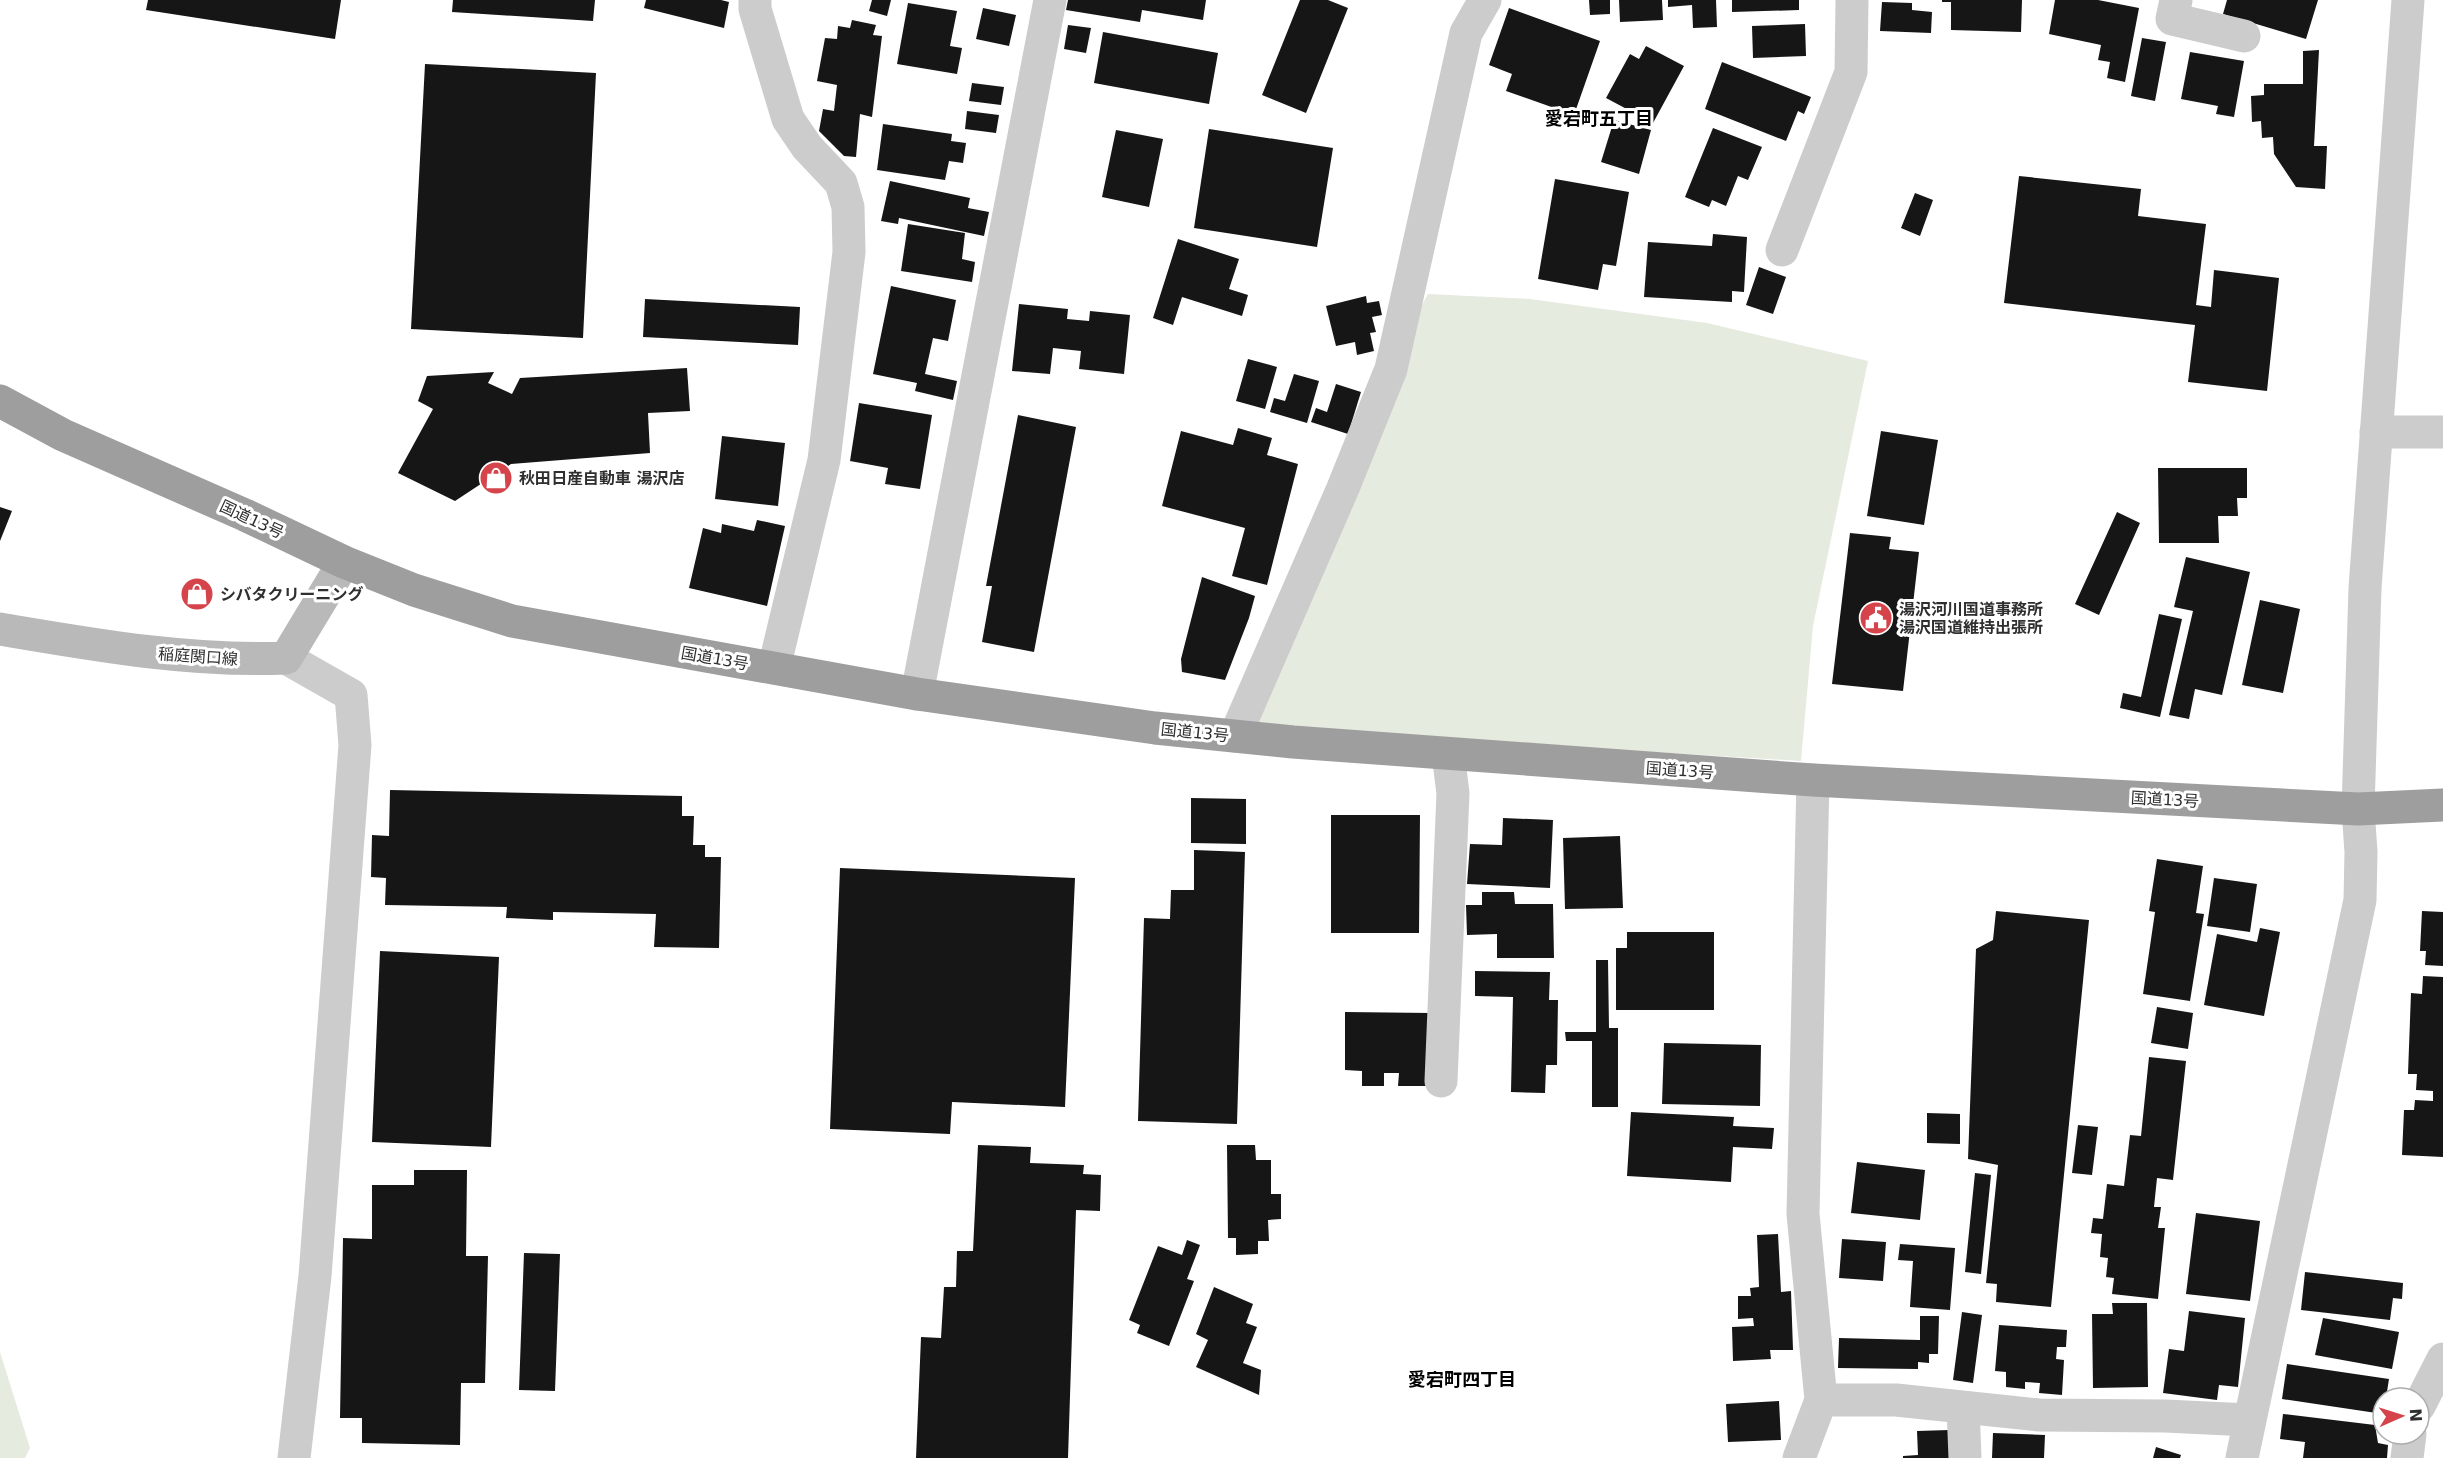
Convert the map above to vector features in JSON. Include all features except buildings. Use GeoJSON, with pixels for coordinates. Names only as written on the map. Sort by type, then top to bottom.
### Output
{"type":"FeatureCollection","features":[{"type":"Feature","properties":{"kind":"highway","name":"国道13号"},"geometry":{"type":"LineString","coordinates":[[0,401],[63,435],[245,515],[344,562],[414,590],[512,621],[917,694],[1155,728],[1448,754],[1813,780],[2358,809],[2443,805]]}},
{"type":"Feature","properties":{"kind":"main road"},"geometry":{"type":"LineString","coordinates":[[286,658],[344,562]]}},
{"type":"Feature","properties":{"kind":"main road","name":"稲庭関口線"},"geometry":{"type":"LineString","coordinates":[[0,629],[119,650],[244,660],[286,658]]}},
{"type":"Feature","properties":{"kind":"street"},"geometry":{"type":"LineString","coordinates":[[755,0],[755,9],[788,119],[807,147],[841,183],[848,207],[849,252],[824,460],[774,668]]}},
{"type":"Feature","properties":{"kind":"street"},"geometry":{"type":"LineString","coordinates":[[917,694],[1050,0]]}},
{"type":"Feature","properties":{"kind":"street"},"geometry":{"type":"LineString","coordinates":[[1235,736],[1343,488],[1390,369],[1466,33],[1485,0]]}},
{"type":"Feature","properties":{"kind":"street"},"geometry":{"type":"LineString","coordinates":[[1782,250],[1851,72],[1852,0]]}},
{"type":"Feature","properties":{"kind":"street"},"geometry":{"type":"LineString","coordinates":[[2176,0],[2172,19],[2244,36]]}},
{"type":"Feature","properties":{"kind":"street"},"geometry":{"type":"LineString","coordinates":[[2242,1458],[2248,1420],[2360,900],[2361,852],[2358,809],[2365,588],[2408,0]]}},
{"type":"Feature","properties":{"kind":"street"},"geometry":{"type":"LineString","coordinates":[[2376,432],[2443,432]]}},
{"type":"Feature","properties":{"kind":"street"},"geometry":{"type":"LineString","coordinates":[[286,658],[351,695],[355,745],[315,1276],[294,1458]]}},
{"type":"Feature","properties":{"kind":"street"},"geometry":{"type":"LineString","coordinates":[[1441,1081],[1453,793],[1448,754]]}},
{"type":"Feature","properties":{"kind":"street"},"geometry":{"type":"LineString","coordinates":[[1799,1458],[1821,1400],[1803,1214],[1813,780]]}},
{"type":"Feature","properties":{"kind":"street"},"geometry":{"type":"LineString","coordinates":[[2429,1386],[2443,1359]]}},
{"type":"Feature","properties":{"kind":"street"},"geometry":{"type":"LineString","coordinates":[[1821,1400],[1896,1400],[2039,1415],[2165,1416],[2248,1420]]}},
{"type":"Feature","properties":{"kind":"street"},"geometry":{"type":"LineString","coordinates":[[1963,1407],[1965,1458]]}},
{"type":"Feature","properties":{"kind":"shaded area"},"geometry":{"type":"Polygon","coordinates":[[[1428,294],[1530,299],[1707,323],[1868,361],[1813,626],[1801,761],[1255,728],[1417,314],[1428,294]]]}},
{"type":"Feature","properties":{"kind":"shaded area"},"geometry":{"type":"Polygon","coordinates":[[[0,1352],[30,1448],[25,1458],[0,1458],[0,1352]]]}},
{"type":"Feature","properties":{"kind":"place","name":"秋田日産自動車 湯沢店"},"geometry":{"type":"Point","coordinates":[496,478]}},
{"type":"Feature","properties":{"kind":"place","name":"シバタクリーニング"},"geometry":{"type":"Point","coordinates":[197,594]}},
{"type":"Feature","properties":{"kind":"place","name":"湯沢河川国道事務所 湯沢国道維持出張所"},"geometry":{"type":"Point","coordinates":[1876,618]}},
{"type":"Feature","properties":{"kind":"district","name":"愛宕町五丁目"},"geometry":{"type":"Point","coordinates":[1599,119]}},
{"type":"Feature","properties":{"kind":"district","name":"愛宕町四丁目"},"geometry":{"type":"Point","coordinates":[1462,1380]}}]}
